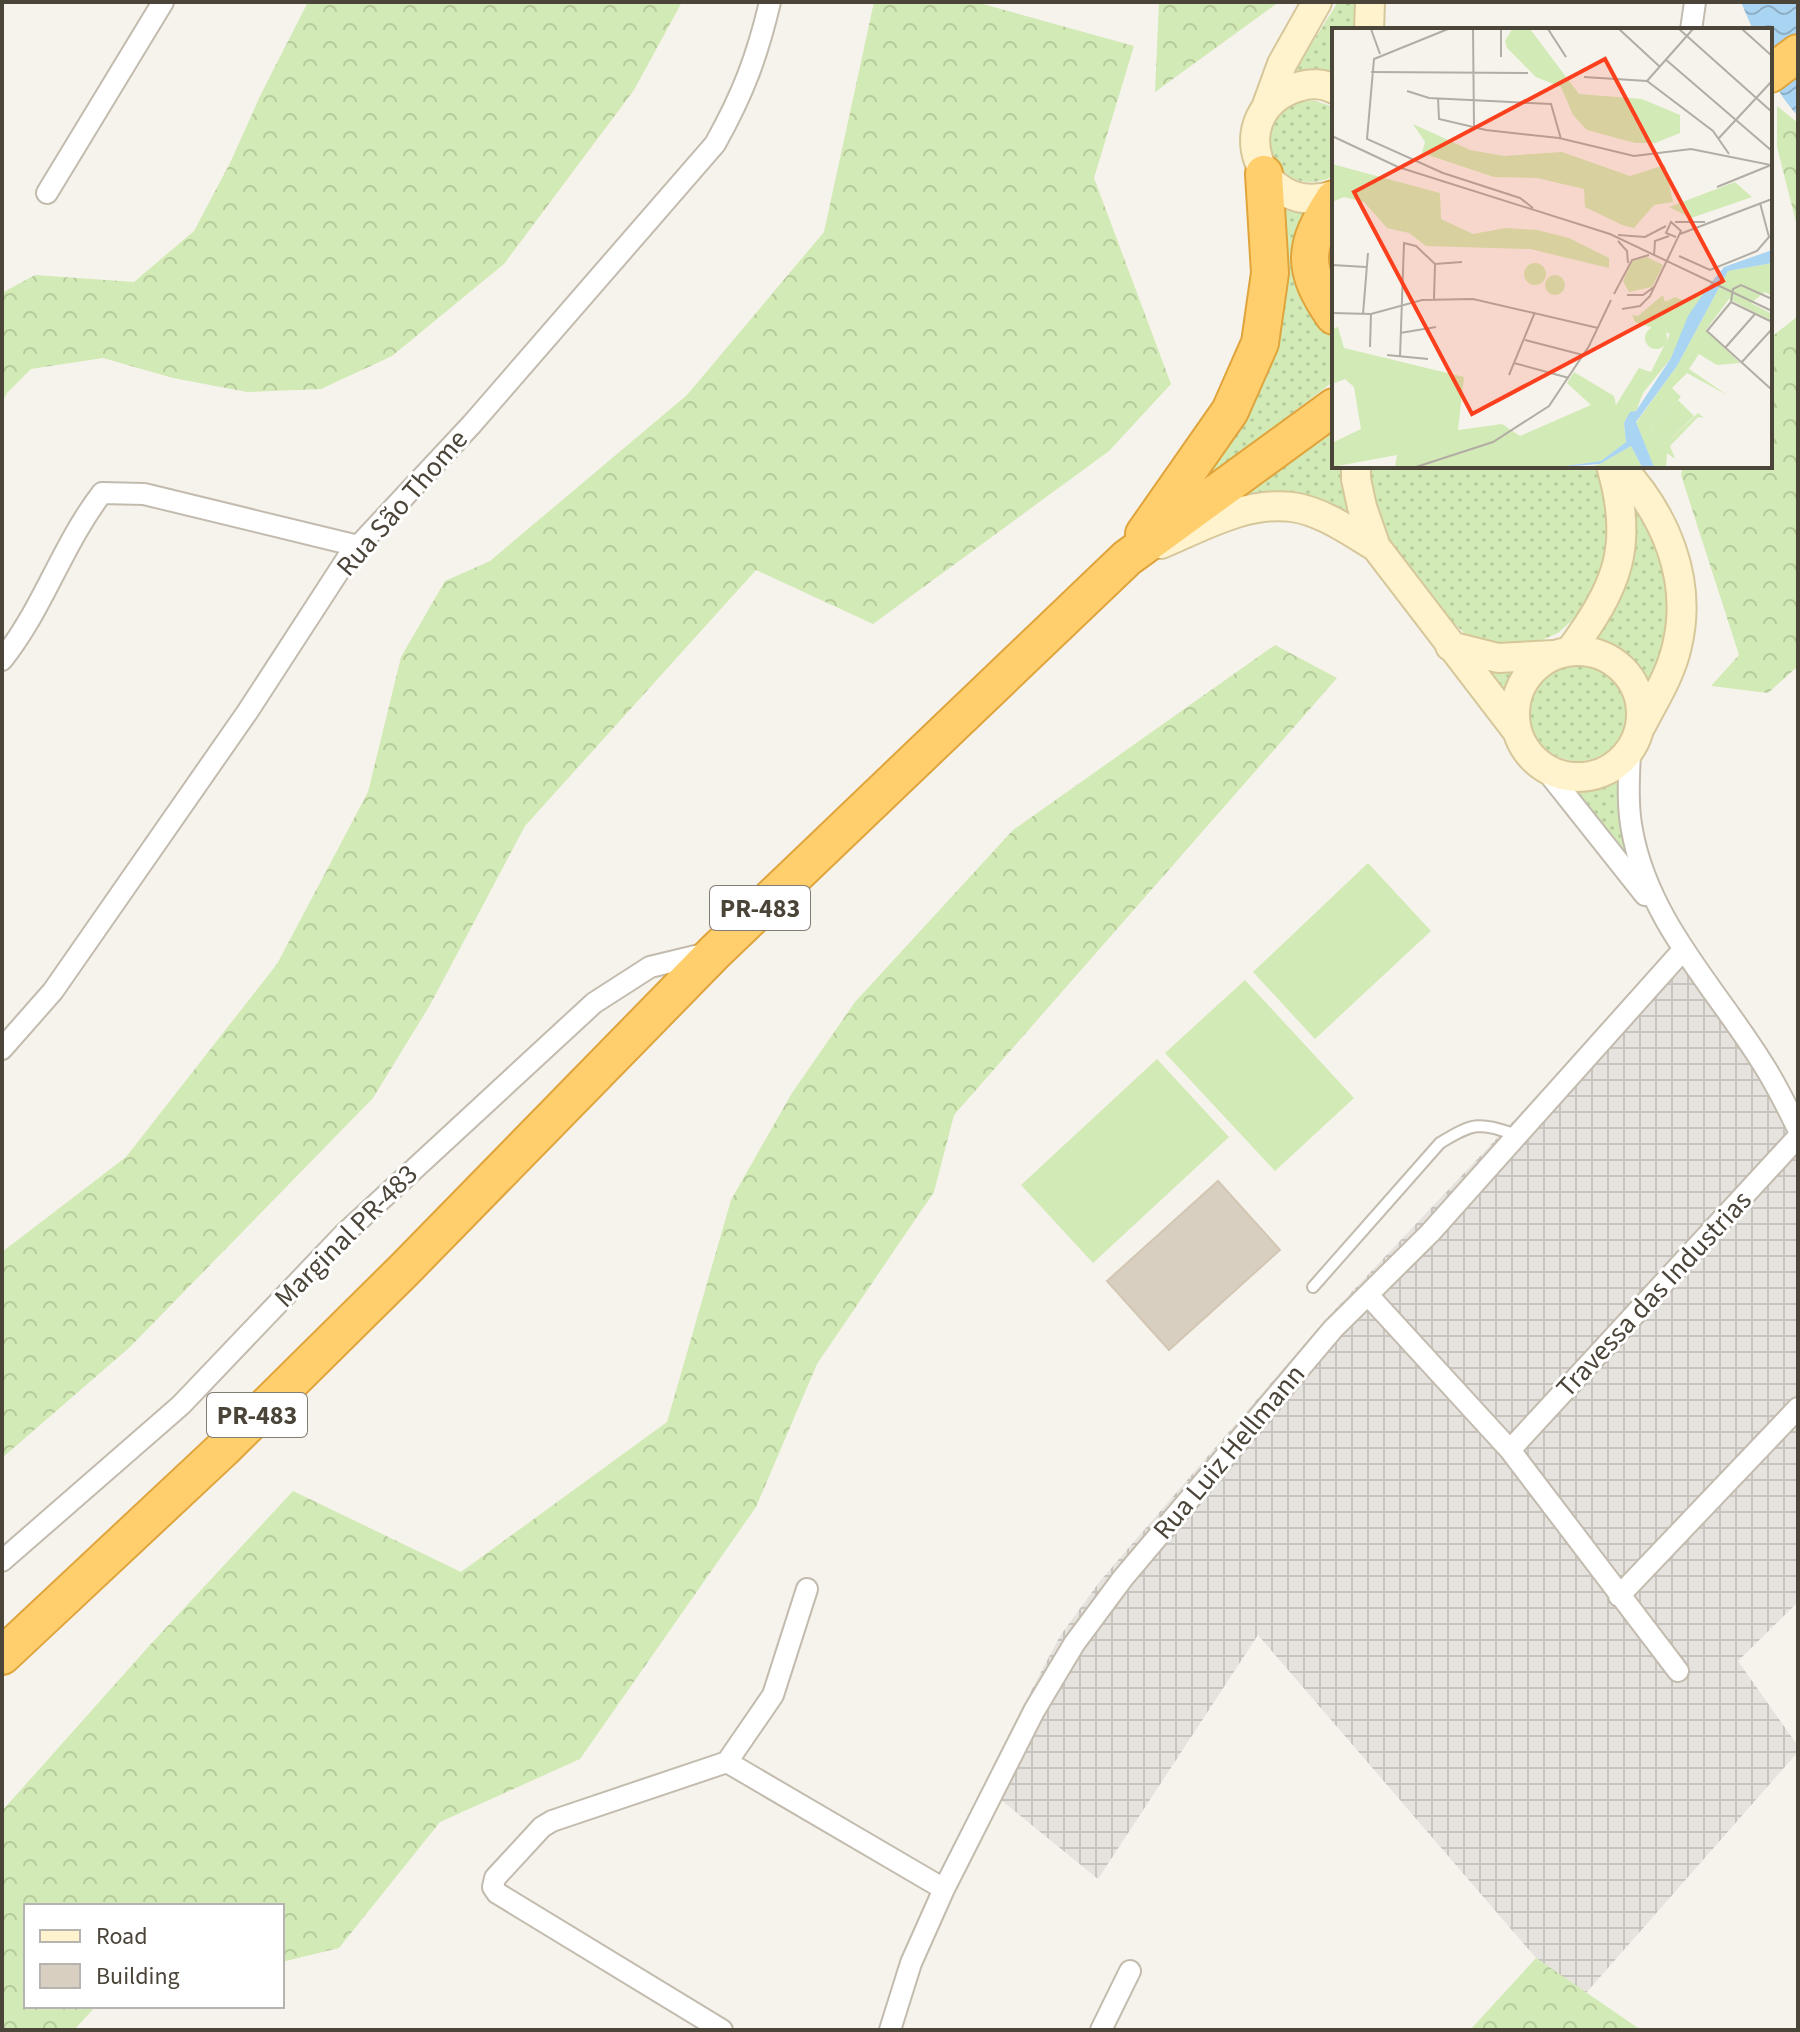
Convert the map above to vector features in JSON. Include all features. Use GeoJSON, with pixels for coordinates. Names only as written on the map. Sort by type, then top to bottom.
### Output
{"type":"FeatureCollection","features":[{"type":"Feature","properties":{"kind":"highway"},"geometry":{"type":"LineString","coordinates":[[1772,72],[1798,53]]}},
{"type":"Feature","properties":{"kind":"highway"},"geometry":{"type":"LineString","coordinates":[[1127,558],[1230,411],[1260,343],[1270,273],[1264,174]]}},
{"type":"Feature","properties":{"kind":"highway"},"geometry":{"type":"LineString","coordinates":[[1332,200],[1317,226],[1310,247],[1311,270],[1320,296],[1332,313]]}},
{"type":"Feature","properties":{"kind":"highway","name":"PR-483"},"geometry":{"type":"LineString","coordinates":[[2,1656],[223,1449],[715,952],[1127,558],[1332,408]]}},
{"type":"Feature","properties":{"kind":"street"},"geometry":{"type":"LineString","coordinates":[[47,193],[163,2]]}},
{"type":"Feature","properties":{"kind":"street","name":"Rua São Thome"},"geometry":{"type":"LineString","coordinates":[[2,1049],[53,991],[248,711],[348,557],[472,424],[715,144],[758,55],[770,2]]}},
{"type":"Feature","properties":{"kind":"street"},"geometry":{"type":"LineString","coordinates":[[1317,2],[1282,64],[1255,132],[1258,161],[1275,186],[1297,197],[1332,197]]}},
{"type":"Feature","properties":{"kind":"street"},"geometry":{"type":"LineString","coordinates":[[1369,28],[1370,2]]}},
{"type":"Feature","properties":{"kind":"street"},"geometry":{"type":"LineString","coordinates":[[1691,28],[1695,2]]}},
{"type":"Feature","properties":{"kind":"street"},"geometry":{"type":"LineString","coordinates":[[1267,105],[1285,91],[1306,84],[1332,89]]}},
{"type":"Feature","properties":{"kind":"street"},"geometry":{"type":"LineString","coordinates":[[1356,468],[1362,507],[1376,547],[1517,731],[1533,759],[1545,769],[1667,923]]}},
{"type":"Feature","properties":{"kind":"street"},"geometry":{"type":"LineString","coordinates":[[1517,731],[1516,701],[1530,673],[1562,653],[1595,616],[1613,583],[1621,554],[1622,521],[1612,468]]}},
{"type":"Feature","properties":{"kind":"street"},"geometry":{"type":"LineString","coordinates":[[1545,769],[1575,778],[1591,776],[1613,767],[1635,740],[1667,676],[1677,647],[1683,607],[1669,537],[1641,491],[1622,468]]}},
{"type":"Feature","properties":{"kind":"street"},"geometry":{"type":"LineString","coordinates":[[2,660],[18,640],[83,519],[102,493],[144,494],[358,546]]}},
{"type":"Feature","properties":{"kind":"street"},"geometry":{"type":"LineString","coordinates":[[1127,558],[1249,509],[1293,507],[1330,520],[1376,547]]}},
{"type":"Feature","properties":{"kind":"street"},"geometry":{"type":"LineString","coordinates":[[1450,646],[1498,658],[1562,653],[1600,654],[1625,671],[1640,698],[1642,713],[1635,740],[1629,794],[1632,830],[1642,869],[1683,950],[1764,1064],[1798,1129]]}},
{"type":"Feature","properties":{"kind":"street","name":"Rua Luiz Hellmann"},"geometry":{"type":"LineString","coordinates":[[890,2030],[911,1963],[944,1889],[1034,1711],[1074,1644],[1123,1578],[1333,1329],[1430,1233],[1683,950]]}},
{"type":"Feature","properties":{"kind":"street","name":"Marginal PR-483"},"geometry":{"type":"LineString","coordinates":[[2,1561],[181,1405],[345,1233],[594,1003],[650,967],[715,952]]}},
{"type":"Feature","properties":{"kind":"street","name":"Travessa das Industrias"},"geometry":{"type":"LineString","coordinates":[[1510,1450],[1798,1137]]}},
{"type":"Feature","properties":{"kind":"street"},"geometry":{"type":"LineString","coordinates":[[1368,1295],[1510,1450],[1678,1671]]}},
{"type":"Feature","properties":{"kind":"street"},"geometry":{"type":"LineString","coordinates":[[1619,1596],[1798,1408]]}},
{"type":"Feature","properties":{"kind":"street"},"geometry":{"type":"LineString","coordinates":[[722,2030],[497,1893],[493,1887],[495,1878],[542,1827],[552,1821],[727,1762],[773,1695],[807,1589]]}},
{"type":"Feature","properties":{"kind":"street"},"geometry":{"type":"LineString","coordinates":[[727,1762],[944,1889]]}},
{"type":"Feature","properties":{"kind":"street"},"geometry":{"type":"LineString","coordinates":[[1101,2030],[1130,1971]]}},
{"type":"Feature","properties":{"kind":"lane"},"geometry":{"type":"LineString","coordinates":[[1313,1287],[1440,1143],[1462,1130],[1485,1124],[1517,1135]]}},
{"type":"Feature","properties":{"kind":"shaded area"},"geometry":{"type":"Polygon","coordinates":[[[1674,951],[1798,1122],[1798,1602],[1738,1661],[1798,1746],[1798,1752],[1586,1993],[1536,1958],[1258,1635],[1098,1879],[985,1787],[1060,1636],[1100,1581],[1328,1317],[1674,951]]]}},
{"type":"Feature","properties":{"kind":"green space"},"geometry":{"type":"Polygon","coordinates":[[[308,2],[682,2],[634,90],[504,264],[392,356],[321,389],[247,392],[173,378],[103,358],[31,369],[2,402],[2,293],[35,275],[134,282],[194,231],[308,2]]]}},
{"type":"Feature","properties":{"kind":"green space"},"geometry":{"type":"Polygon","coordinates":[[[874,2],[976,2],[1134,46],[1094,178],[1171,384],[1109,451],[873,624],[756,570],[525,826],[430,1005],[373,1098],[130,1347],[2,1458],[2,1252],[126,1157],[277,964],[368,792],[401,657],[445,581],[490,561],[687,395],[824,232],[874,2]]]}},
{"type":"Feature","properties":{"kind":"green space"},"geometry":{"type":"Polygon","coordinates":[[[1159,2],[1279,2],[1155,92],[1159,2]]]}},
{"type":"Feature","properties":{"kind":"green space"},"geometry":{"type":"Polygon","coordinates":[[[1338,2],[1359,2],[1358,28],[1332,28],[1332,79],[1305,72],[1293,73],[1338,2]]]}},
{"type":"Feature","properties":{"kind":"green space"},"geometry":{"type":"Polygon","coordinates":[[[1312,100],[1332,106],[1332,177],[1312,182],[1294,178],[1280,168],[1272,153],[1271,136],[1276,120],[1290,107],[1312,100]]]}},
{"type":"Feature","properties":{"kind":"green space"},"geometry":{"type":"Polygon","coordinates":[[[1777,106],[1798,123],[1798,230],[1777,147],[1777,106]]]}},
{"type":"Feature","properties":{"kind":"green space"},"geometry":{"type":"Polygon","coordinates":[[[1276,199],[1308,211],[1332,325],[1332,383],[1196,486],[1227,446],[1265,379],[1281,330],[1283,265],[1276,199]]]}},
{"type":"Feature","properties":{"kind":"green space"},"geometry":{"type":"Polygon","coordinates":[[[1798,316],[1798,666],[1768,693],[1711,686],[1739,655],[1681,475],[1683,468],[1772,468],[1772,336],[1798,316]]]}},
{"type":"Feature","properties":{"kind":"green space"},"geometry":{"type":"Polygon","coordinates":[[[1332,426],[1332,468],[1345,468],[1365,534],[1226,505],[1332,426]]]}},
{"type":"Feature","properties":{"kind":"green space"},"geometry":{"type":"Polygon","coordinates":[[[1365,468],[1600,468],[1612,512],[1603,571],[1580,613],[1558,633],[1530,645],[1502,646],[1464,633],[1445,614],[1392,548],[1376,520],[1365,468]]]}},
{"type":"Feature","properties":{"kind":"green space"},"geometry":{"type":"Polygon","coordinates":[[[1621,476],[1667,552],[1667,649],[1646,689],[1636,670],[1622,656],[1604,647],[1583,643],[1597,627],[1621,476]]]}},
{"type":"Feature","properties":{"kind":"green space"},"geometry":{"type":"Polygon","coordinates":[[[1275,645],[1337,678],[954,1115],[934,1192],[817,1364],[756,1507],[580,1759],[440,1822],[339,1948],[284,1962],[284,1904],[24,1904],[24,2008],[94,2008],[74,2030],[2,2030],[2,1811],[293,1491],[461,1572],[667,1422],[731,1200],[792,1093],[855,1002],[1013,830],[1275,645]]]}},
{"type":"Feature","properties":{"kind":"green space"},"geometry":{"type":"Polygon","coordinates":[[[1481,662],[1528,664],[1513,685],[1508,707],[1481,662]]]}},
{"type":"Feature","properties":{"kind":"green space"},"geometry":{"type":"Polygon","coordinates":[[[1578,665],[1596,668],[1612,679],[1623,695],[1626,713],[1623,731],[1612,747],[1596,758],[1578,761],[1560,758],[1544,747],[1533,731],[1530,713],[1533,695],[1544,679],[1560,668],[1578,665]]]}},
{"type":"Feature","properties":{"kind":"green space"},"geometry":{"type":"Polygon","coordinates":[[[1619,772],[1632,868],[1569,786],[1596,784],[1619,772]]]}},
{"type":"Feature","properties":{"kind":"green space"},"geometry":{"type":"Polygon","coordinates":[[[1368,863],[1431,931],[1315,1039],[1253,972],[1368,863]]]}},
{"type":"Feature","properties":{"kind":"green space"},"geometry":{"type":"Polygon","coordinates":[[[1245,980],[1354,1098],[1275,1171],[1165,1053],[1245,980]]]}},
{"type":"Feature","properties":{"kind":"green space"},"geometry":{"type":"Polygon","coordinates":[[[1157,1059],[1229,1137],[1093,1263],[1021,1185],[1157,1059]]]}},
{"type":"Feature","properties":{"kind":"green space"},"geometry":{"type":"Polygon","coordinates":[[[1536,1958],[1641,2030],[1470,2030],[1536,1958]]]}},
{"type":"Feature","properties":{"kind":"water"},"geometry":{"type":"Polygon","coordinates":[[[1741,2],[1798,2],[1798,116],[1781,95],[1773,77],[1772,28],[1752,28],[1741,2]]]}},
{"type":"Feature","properties":{"kind":"building"},"geometry":{"type":"Polygon","coordinates":[[[1218,1181],[1280,1250],[1169,1350],[1107,1281],[1218,1181]]]}}]}
